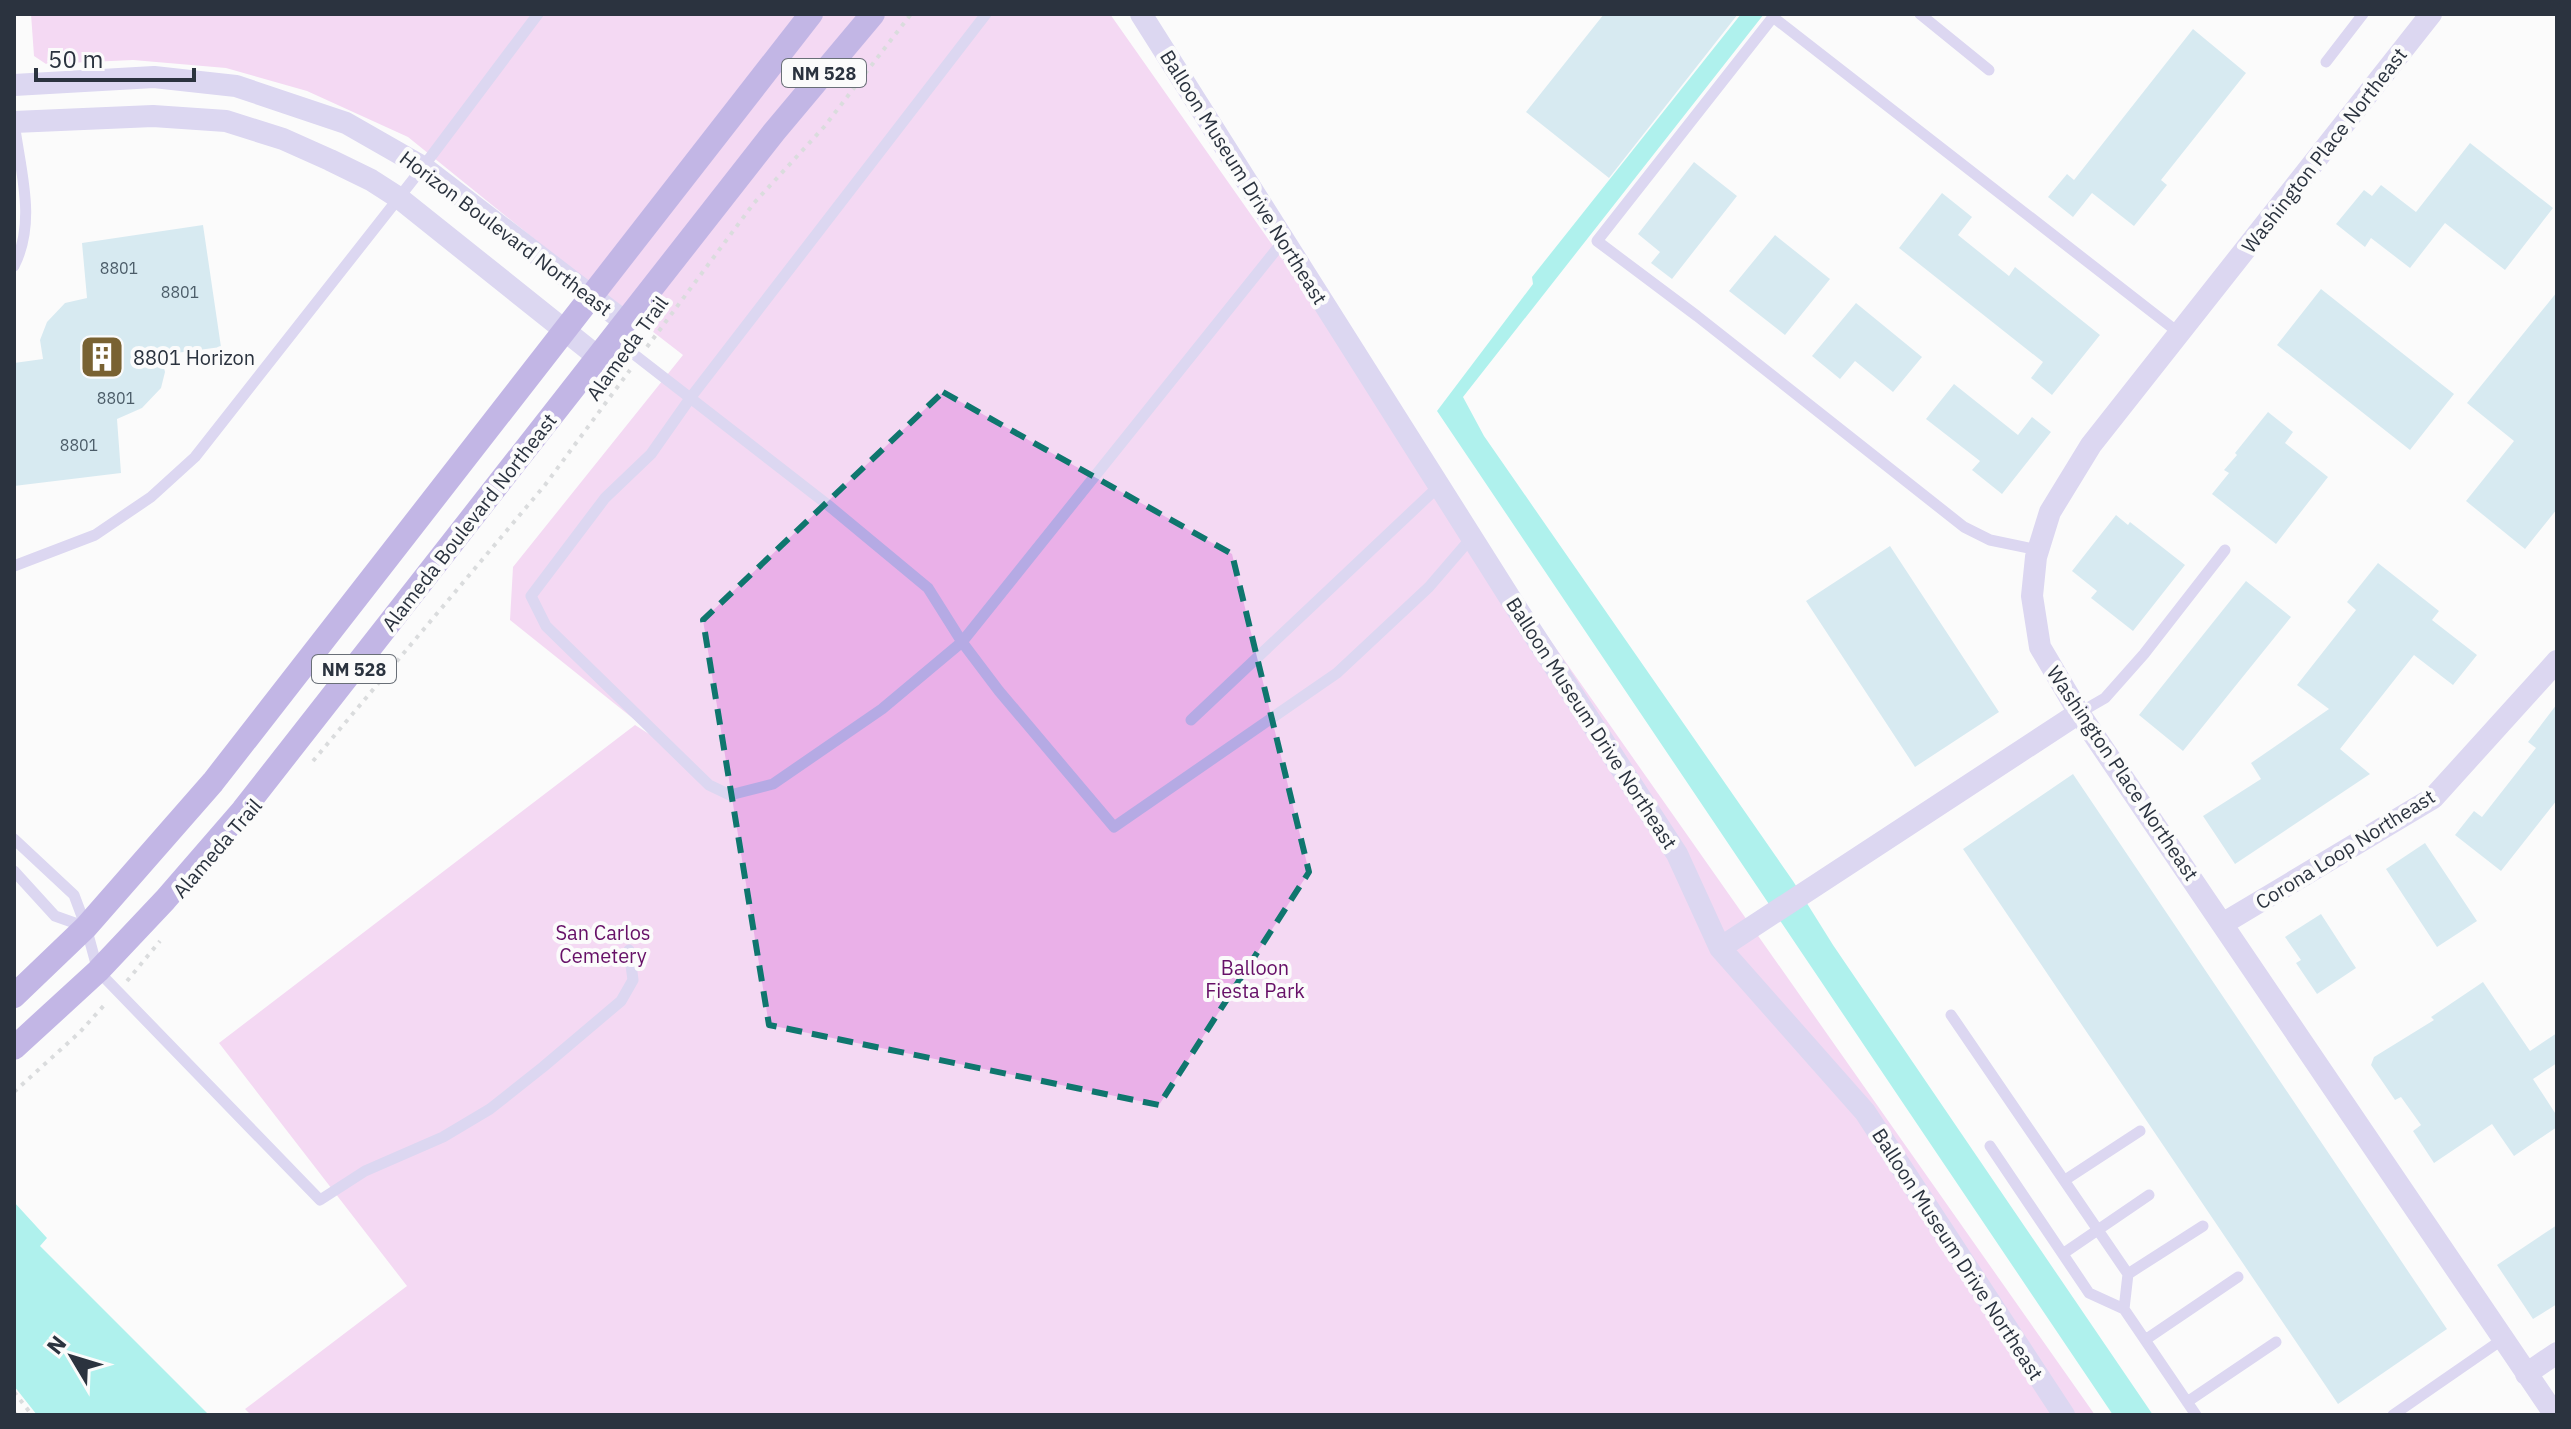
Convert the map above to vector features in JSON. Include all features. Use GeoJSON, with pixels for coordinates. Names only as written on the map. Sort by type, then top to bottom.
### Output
{"type":"FeatureCollection","features":[{"type":"Feature","properties":{"kind":"main road","name":"NM 528"},"geometry":{"type":"LineString","coordinates":[[14,996],[86,927],[213,782],[811,14]]}},
{"type":"Feature","properties":{"kind":"main road","name":"Alameda Boulevard Northeast"},"geometry":{"type":"LineString","coordinates":[[14,1048],[98,971],[243,810],[774,132],[873,14]]}},
{"type":"Feature","properties":{"kind":"street","name":"Balloon Museum Drive Northeast"},"geometry":{"type":"LineString","coordinates":[[1141,14],[1439,486],[1677,854],[1720,948],[1865,1112],[2064,1415]]}},
{"type":"Feature","properties":{"kind":"street","name":"Washington Place Northeast"},"geometry":{"type":"LineString","coordinates":[[2431,14],[2091,445],[2050,512],[2038,550],[2032,596],[2040,647],[2079,713],[2555,1415]]}},
{"type":"Feature","properties":{"kind":"street","name":"Horizon Boulevard Northeast"},"geometry":{"type":"LineString","coordinates":[[14,85],[154,77],[236,86],[346,123],[423,167],[590,295],[612,339]]}},
{"type":"Feature","properties":{"kind":"street","name":"Horizon Boulevard Northeast"},"geometry":{"type":"LineString","coordinates":[[14,122],[153,116],[226,121],[283,139],[371,180],[399,198],[564,330],[612,339]]}},
{"type":"Feature","properties":{"kind":"street","name":"Corona Loop Northeast"},"geometry":{"type":"LineString","coordinates":[[2224,923],[2433,798],[2555,668]]}},
{"type":"Feature","properties":{"kind":"street"},"geometry":{"type":"LineString","coordinates":[[1720,948],[2079,713]]}},
{"type":"Feature","properties":{"kind":"street"},"geometry":{"type":"LineString","coordinates":[[2526,1374],[2557,1353]]}},
{"type":"Feature","properties":{"kind":"lane"},"geometry":{"type":"LineString","coordinates":[[14,566],[95,535],[151,497],[195,457],[399,198],[538,14]]}},
{"type":"Feature","properties":{"kind":"lane"},"geometry":{"type":"LineString","coordinates":[[986,14],[691,397],[651,454],[605,498],[531,596],[546,626],[709,785],[730,795],[773,784],[882,709],[962,642],[1284,240]]}},
{"type":"Feature","properties":{"kind":"lane"},"geometry":{"type":"LineString","coordinates":[[1920,14],[1989,70]]}},
{"type":"Feature","properties":{"kind":"lane"},"geometry":{"type":"LineString","coordinates":[[2326,62],[2363,14]]}},
{"type":"Feature","properties":{"kind":"lane"},"geometry":{"type":"LineString","coordinates":[[2038,550],[1990,540],[1964,527],[1597,241],[1773,17],[2180,334]]}},
{"type":"Feature","properties":{"kind":"lane"},"geometry":{"type":"LineString","coordinates":[[14,122],[26,218],[25,236],[14,266]]}},
{"type":"Feature","properties":{"kind":"lane"},"geometry":{"type":"LineString","coordinates":[[612,339],[691,397],[928,588],[962,642],[999,691],[1114,827],[1337,673],[1429,587],[1472,537]]}},
{"type":"Feature","properties":{"kind":"lane"},"geometry":{"type":"LineString","coordinates":[[1191,720],[1439,486]]}},
{"type":"Feature","properties":{"kind":"lane"},"geometry":{"type":"LineString","coordinates":[[2079,713],[2105,698],[2115,687],[2225,550]]}},
{"type":"Feature","properties":{"kind":"lane"},"geometry":{"type":"LineString","coordinates":[[14,839],[74,895],[98,971],[320,1200],[365,1171],[443,1137],[490,1109],[543,1067],[621,1001],[633,980],[629,950]]}},
{"type":"Feature","properties":{"kind":"lane"},"geometry":{"type":"LineString","coordinates":[[14,871],[55,916],[86,927]]}},
{"type":"Feature","properties":{"kind":"lane"},"geometry":{"type":"LineString","coordinates":[[1951,1015],[2128,1274],[2124,1309]]}},
{"type":"Feature","properties":{"kind":"lane"},"geometry":{"type":"LineString","coordinates":[[2065,1180],[2140,1131]]}},
{"type":"Feature","properties":{"kind":"lane"},"geometry":{"type":"LineString","coordinates":[[1990,1146],[2089,1293],[2124,1309],[2196,1415]]}},
{"type":"Feature","properties":{"kind":"lane"},"geometry":{"type":"LineString","coordinates":[[2064,1253],[2149,1195]]}},
{"type":"Feature","properties":{"kind":"lane"},"geometry":{"type":"LineString","coordinates":[[2128,1274],[2203,1226]]}},
{"type":"Feature","properties":{"kind":"lane"},"geometry":{"type":"LineString","coordinates":[[2145,1340],[2238,1277]]}},
{"type":"Feature","properties":{"kind":"lane"},"geometry":{"type":"LineString","coordinates":[[2393,1415],[2503,1339]]}},
{"type":"Feature","properties":{"kind":"lane"},"geometry":{"type":"LineString","coordinates":[[2187,1402],[2276,1342]]}},
{"type":"Feature","properties":{"kind":"path","name":"Alameda Trail"},"geometry":{"type":"LineString","coordinates":[[308,767],[545,485],[754,203],[824,127],[911,14]]}},
{"type":"Feature","properties":{"kind":"path"},"geometry":{"type":"LineString","coordinates":[[14,1092],[80,1032],[168,931]]}},
{"type":"Feature","properties":{"kind":"path"},"geometry":{"type":"LineString","coordinates":[[14,1392],[32,1415]]}},
{"type":"Feature","properties":{"kind":"highlighted area"},"geometry":{"type":"Polygon","coordinates":[[[943,392],[1232,554],[1309,872],[1159,1105],[769,1025],[703,620],[943,392]]]}},
{"type":"Feature","properties":{"kind":"green space","name":"Balloon Fiesta Park"},"geometry":{"type":"Polygon","coordinates":[[[31,14],[1110,14],[2095,1415],[251,1415],[245,1409],[407,1286],[219,1043],[635,725],[649,734],[510,620],[513,567],[683,355],[408,137],[307,91],[226,68],[133,60],[46,64],[34,56],[31,14]]]}},
{"type":"Feature","properties":{"kind":"water"},"geometry":{"type":"Polygon","coordinates":[[[1741,14],[1764,14],[1463,397],[1484,436],[1793,881],[1833,945],[2153,1415],[2113,1415],[1437,411],[1533,284],[1532,277],[1741,14]]]}},
{"type":"Feature","properties":{"kind":"water"},"geometry":{"type":"Polygon","coordinates":[[[14,1202],[47,1238],[40,1246],[209,1415],[37,1415],[14,1386],[14,1202]]]}},
{"type":"Feature","properties":{"kind":"building"},"geometry":{"type":"Polygon","coordinates":[[[1604,14],[1738,14],[1609,178],[1526,112],[1604,14]]]}},
{"type":"Feature","properties":{"kind":"building"},"geometry":{"type":"Polygon","coordinates":[[[2193,29],[2246,73],[2161,180],[2167,185],[2134,226],[2092,193],[2073,217],[2048,197],[2067,174],[2074,180],[2193,29]]]}},
{"type":"Feature","properties":{"kind":"building"},"geometry":{"type":"Polygon","coordinates":[[[2470,143],[2553,208],[2505,270],[2445,223],[2410,268],[2371,238],[2365,247],[2336,224],[2364,190],[2372,196],[2381,185],[2416,212],[2470,143]]]}},
{"type":"Feature","properties":{"kind":"building"},"geometry":{"type":"Polygon","coordinates":[[[1694,162],[1737,196],[1672,279],[1651,263],[1660,252],[1638,234],[1694,162]]]}},
{"type":"Feature","properties":{"kind":"building"},"geometry":{"type":"Polygon","coordinates":[[[1942,193],[1972,217],[1958,235],[2009,276],[2015,267],[2100,335],[2052,395],[2031,378],[2043,362],[1899,248],[1942,193]]]}},
{"type":"Feature","properties":{"kind":"building","name":"8801 Horizon"},"geometry":{"type":"Polygon","coordinates":[[[203,225],[221,347],[161,355],[165,372],[161,388],[142,408],[117,419],[121,473],[14,486],[14,363],[43,359],[40,340],[47,322],[65,303],[87,298],[82,243],[203,225]]]}},
{"type":"Feature","properties":{"kind":"building"},"geometry":{"type":"Polygon","coordinates":[[[1775,235],[1830,279],[1785,335],[1729,291],[1775,235]]]}},
{"type":"Feature","properties":{"kind":"building"},"geometry":{"type":"Polygon","coordinates":[[[2321,289],[2454,394],[2410,450],[2277,345],[2321,289]]]}},
{"type":"Feature","properties":{"kind":"building"},"geometry":{"type":"Polygon","coordinates":[[[2557,292],[2557,509],[2525,549],[2466,501],[2514,441],[2467,403],[2557,292]]]}},
{"type":"Feature","properties":{"kind":"building"},"geometry":{"type":"Polygon","coordinates":[[[1856,303],[1922,357],[1893,392],[1855,361],[1840,379],[1812,356],[1856,303]]]}},
{"type":"Feature","properties":{"kind":"building"},"geometry":{"type":"Polygon","coordinates":[[[1954,384],[2018,435],[2032,417],[2051,432],[2002,494],[1972,470],[1980,461],[1926,419],[1954,384]]]}},
{"type":"Feature","properties":{"kind":"building"},"geometry":{"type":"Polygon","coordinates":[[[2268,412],[2293,432],[2285,443],[2328,477],[2276,544],[2212,494],[2229,473],[2224,470],[2237,455],[2235,453],[2268,412]]]}},
{"type":"Feature","properties":{"kind":"building"},"geometry":{"type":"Polygon","coordinates":[[[2116,515],[2128,525],[2130,522],[2185,565],[2133,631],[2091,598],[2097,591],[2072,571],[2116,515]]]}},
{"type":"Feature","properties":{"kind":"building"},"geometry":{"type":"Polygon","coordinates":[[[1890,546],[1999,712],[1915,767],[1806,601],[1890,546]]]}},
{"type":"Feature","properties":{"kind":"building"},"geometry":{"type":"Polygon","coordinates":[[[2378,563],[2439,611],[2432,620],[2477,655],[2453,685],[2414,655],[2340,749],[2370,774],[2235,864],[2203,816],[2261,779],[2251,763],[2329,709],[2297,685],[2356,610],[2347,602],[2378,563]]]}},
{"type":"Feature","properties":{"kind":"building"},"geometry":{"type":"Polygon","coordinates":[[[2246,581],[2291,617],[2183,751],[2139,715],[2246,581]]]}},
{"type":"Feature","properties":{"kind":"building"},"geometry":{"type":"Polygon","coordinates":[[[2557,704],[2557,800],[2501,871],[2455,835],[2474,811],[2482,817],[2536,748],[2528,742],[2557,704]]]}},
{"type":"Feature","properties":{"kind":"building"},"geometry":{"type":"Polygon","coordinates":[[[2073,774],[2447,1329],[2338,1404],[1963,849],[2073,774]]]}},
{"type":"Feature","properties":{"kind":"building"},"geometry":{"type":"Polygon","coordinates":[[[2425,843],[2477,921],[2437,947],[2386,869],[2425,843]]]}},
{"type":"Feature","properties":{"kind":"building"},"geometry":{"type":"Polygon","coordinates":[[[2321,914],[2356,968],[2317,994],[2296,963],[2301,960],[2285,937],[2321,914]]]}},
{"type":"Feature","properties":{"kind":"building"},"geometry":{"type":"Polygon","coordinates":[[[2483,982],[2530,1051],[2557,1033],[2557,1063],[2533,1079],[2557,1116],[2557,1127],[2514,1156],[2492,1124],[2434,1163],[2413,1131],[2421,1125],[2401,1097],[2395,1100],[2371,1065],[2374,1057],[2434,1020],[2431,1017],[2483,982]]]}},
{"type":"Feature","properties":{"kind":"building"},"geometry":{"type":"Polygon","coordinates":[[[2557,1225],[2557,1304],[2533,1319],[2497,1265],[2557,1225]]]}},
{"type":"Feature","properties":{"kind":"place","name":"8801 Horizon"},"geometry":{"type":"Point","coordinates":[102,357]}},
{"type":"Feature","properties":{"kind":"park label","name":"San Carlos Cemetery"},"geometry":{"type":"Point","coordinates":[603,944]}}]}
